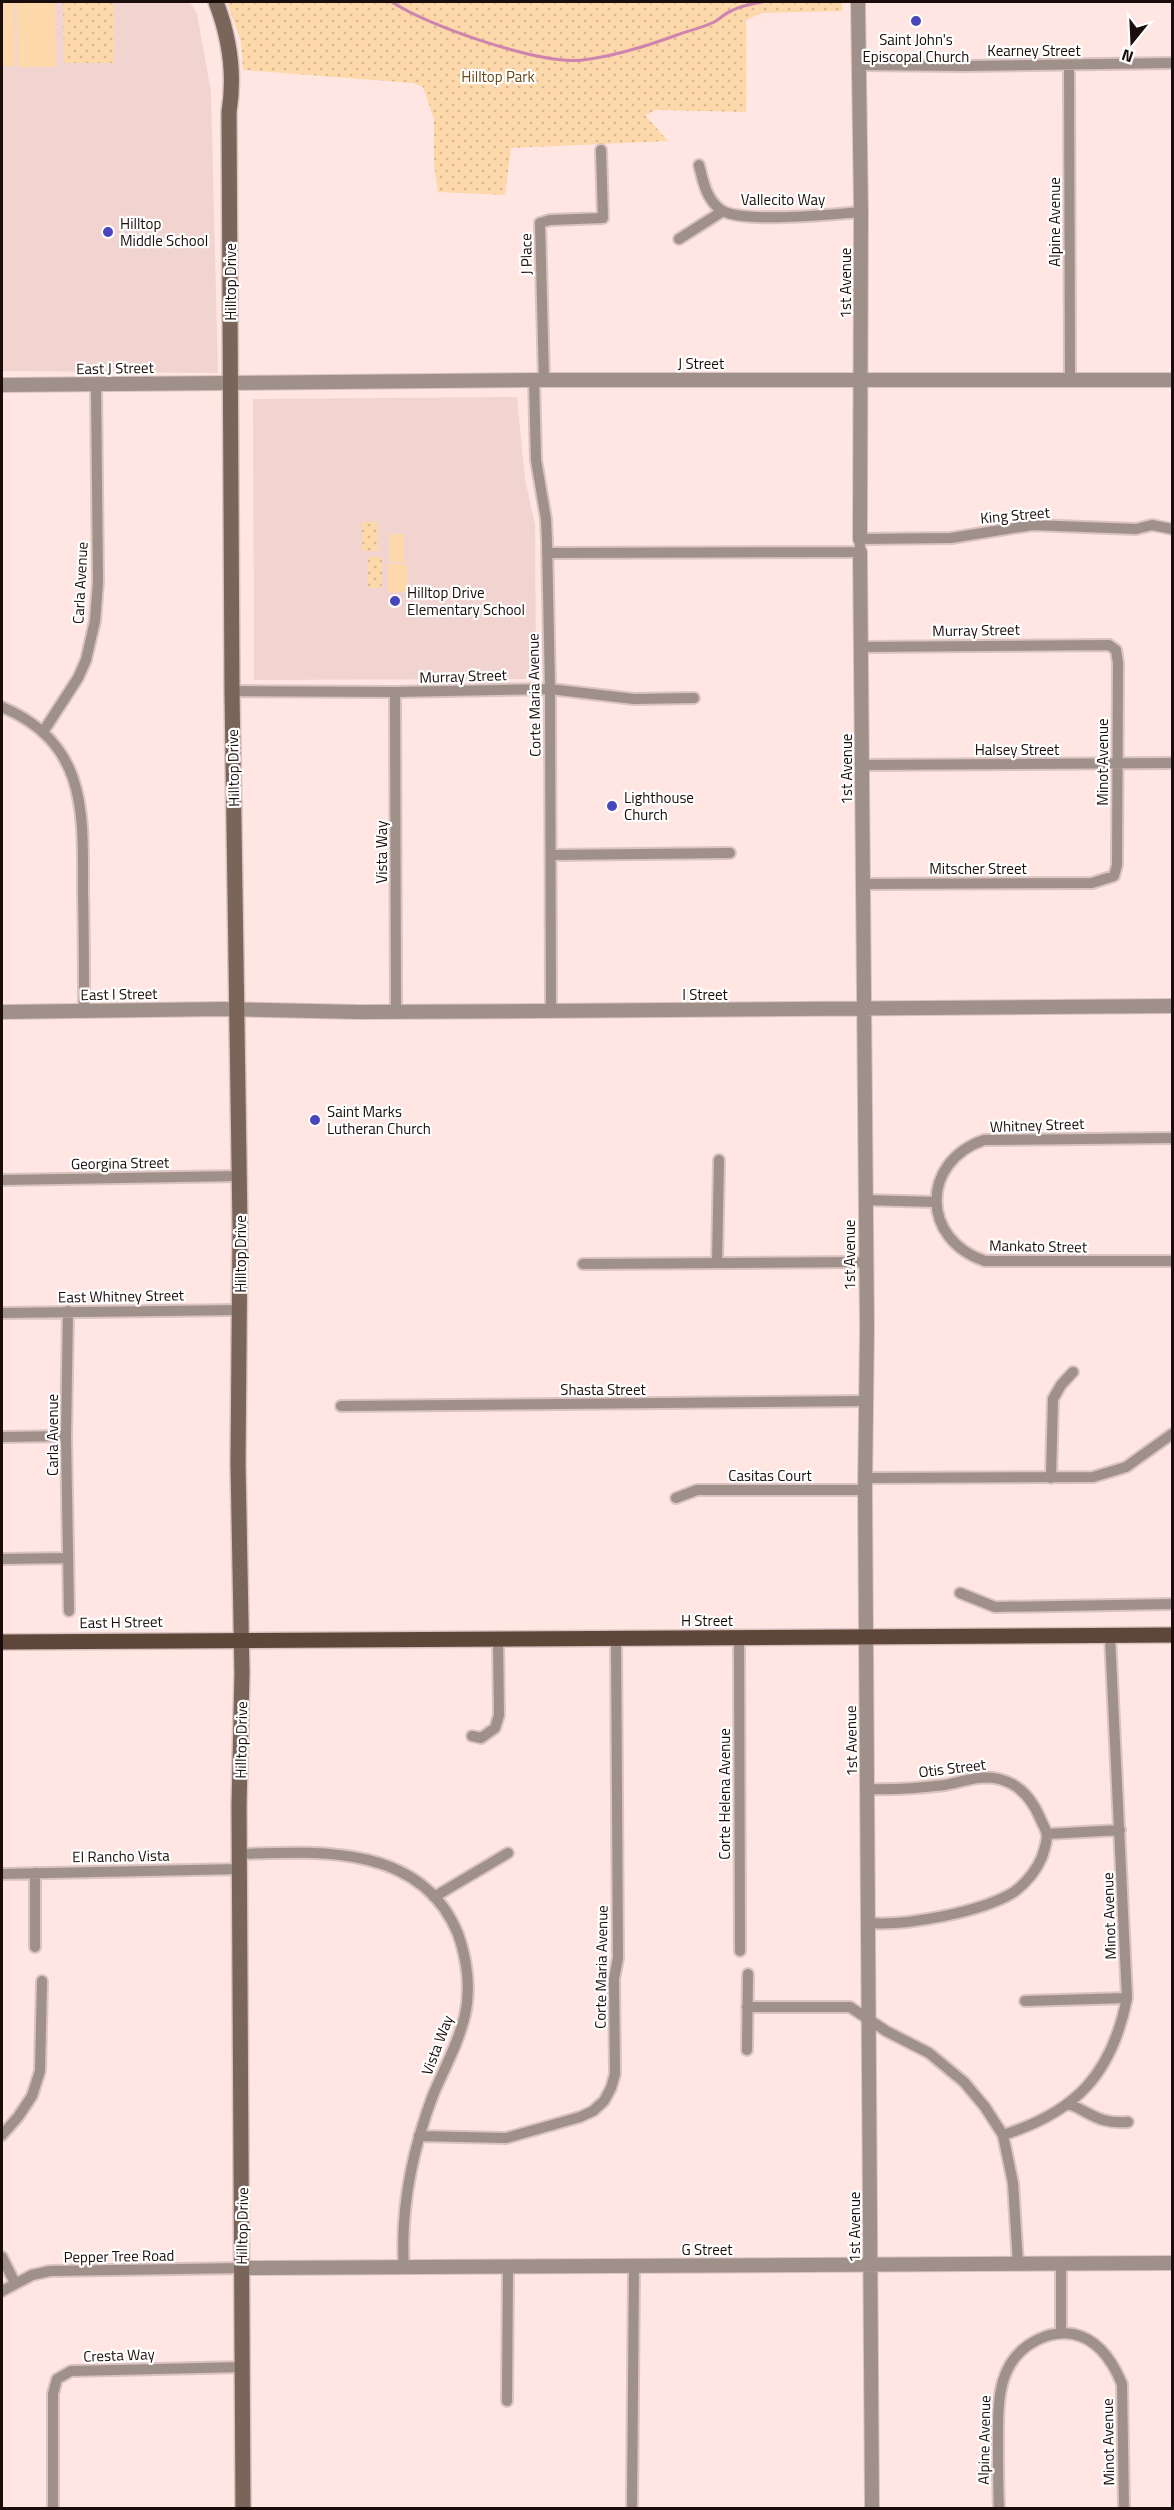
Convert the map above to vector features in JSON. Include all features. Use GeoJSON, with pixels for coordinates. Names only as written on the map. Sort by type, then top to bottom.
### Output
{"type":"FeatureCollection","features":[{"type":"Feature","properties":{"kind":"main road","name":"Hilltop Drive"},"geometry":{"type":"LineString","coordinates":[[216,2],[230,53],[231,98],[229,112],[232,691],[240,1310],[238,1464],[241,1639],[243,2508]]}},
{"type":"Feature","properties":{"kind":"main road","name":"H Street"},"geometry":{"type":"LineString","coordinates":[[241,1639],[1173,1635]]}},
{"type":"Feature","properties":{"kind":"main road","name":"East H Street"},"geometry":{"type":"LineString","coordinates":[[2,1642],[241,1639]]}},
{"type":"Feature","properties":{"kind":"street","name":"1st Avenue"},"geometry":{"type":"LineString","coordinates":[[858,2],[861,213],[860,546],[872,2508]]}},
{"type":"Feature","properties":{"kind":"street","name":"Kearney Street"},"geometry":{"type":"LineString","coordinates":[[859,65],[1173,63]]}},
{"type":"Feature","properties":{"kind":"street","name":"Alpine Avenue"},"geometry":{"type":"LineString","coordinates":[[1069,65],[1070,379]]}},
{"type":"Feature","properties":{"kind":"street","name":"J Place"},"geometry":{"type":"LineString","coordinates":[[539,380],[540,223],[550,220],[603,218],[601,150]]}},
{"type":"Feature","properties":{"kind":"street","name":"Vallecito Way"},"geometry":{"type":"LineString","coordinates":[[699,165],[705,188],[712,202],[723,211],[763,217],[861,213]]}},
{"type":"Feature","properties":{"kind":"street"},"geometry":{"type":"LineString","coordinates":[[679,239],[723,211]]}},
{"type":"Feature","properties":{"kind":"street","name":"Corte Maria Avenue"},"geometry":{"type":"LineString","coordinates":[[539,380],[536,460],[546,519],[550,689],[551,1011]]}},
{"type":"Feature","properties":{"kind":"street","name":"J Street"},"geometry":{"type":"LineString","coordinates":[[230,382],[1173,380]]}},
{"type":"Feature","properties":{"kind":"street","name":"East J Street"},"geometry":{"type":"LineString","coordinates":[[2,385],[230,382]]}},
{"type":"Feature","properties":{"kind":"street","name":"Carla Avenue"},"geometry":{"type":"LineString","coordinates":[[43,732],[78,678],[86,660],[95,621],[98,582],[96,385]]}},
{"type":"Feature","properties":{"kind":"street","name":"King Street"},"geometry":{"type":"LineString","coordinates":[[547,553],[860,546],[951,538],[1032,525],[1136,529],[1152,525],[1173,529]]}},
{"type":"Feature","properties":{"kind":"street","name":"Murray Street"},"geometry":{"type":"LineString","coordinates":[[861,647],[1092,644]]}},
{"type":"Feature","properties":{"kind":"street","name":"Minot Avenue"},"geometry":{"type":"LineString","coordinates":[[1092,644],[1109,645],[1116,650],[1117,764],[1117,865],[1114,876],[1092,882]]}},
{"type":"Feature","properties":{"kind":"street","name":"Murray Street"},"geometry":{"type":"LineString","coordinates":[[232,691],[395,692],[550,689],[634,699],[694,698]]}},
{"type":"Feature","properties":{"kind":"street","name":"Vista Way"},"geometry":{"type":"LineString","coordinates":[[395,692],[396,1012]]}},
{"type":"Feature","properties":{"kind":"street"},"geometry":{"type":"LineString","coordinates":[[2,707],[43,732],[58,750],[77,786],[81,807],[84,1011]]}},
{"type":"Feature","properties":{"kind":"street","name":"Halsey Street"},"geometry":{"type":"LineString","coordinates":[[862,765],[1173,764]]}},
{"type":"Feature","properties":{"kind":"street"},"geometry":{"type":"LineString","coordinates":[[550,855],[730,853]]}},
{"type":"Feature","properties":{"kind":"street","name":"Mitscher Street"},"geometry":{"type":"LineString","coordinates":[[863,884],[1092,882]]}},
{"type":"Feature","properties":{"kind":"street","name":"I Street"},"geometry":{"type":"LineString","coordinates":[[237,1010],[396,1012],[1173,1006]]}},
{"type":"Feature","properties":{"kind":"street","name":"East I Street"},"geometry":{"type":"LineString","coordinates":[[2,1012],[237,1010]]}},
{"type":"Feature","properties":{"kind":"street","name":"Whitney Street"},"geometry":{"type":"LineString","coordinates":[[936,1202],[940,1182],[949,1164],[962,1151],[984,1140],[1173,1138]]}},
{"type":"Feature","properties":{"kind":"street"},"geometry":{"type":"LineString","coordinates":[[717,1263],[719,1160]]}},
{"type":"Feature","properties":{"kind":"street","name":"Georgina Street"},"geometry":{"type":"LineString","coordinates":[[2,1180],[239,1176]]}},
{"type":"Feature","properties":{"kind":"street"},"geometry":{"type":"LineString","coordinates":[[865,1200],[936,1202]]}},
{"type":"Feature","properties":{"kind":"street","name":"Mankato Street"},"geometry":{"type":"LineString","coordinates":[[936,1202],[939,1220],[953,1244],[968,1255],[985,1261],[1173,1262]]}},
{"type":"Feature","properties":{"kind":"street"},"geometry":{"type":"LineString","coordinates":[[583,1264],[865,1262]]}},
{"type":"Feature","properties":{"kind":"street","name":"East Whitney Street"},"geometry":{"type":"LineString","coordinates":[[2,1313],[240,1310]]}},
{"type":"Feature","properties":{"kind":"street","name":"Carla Avenue"},"geometry":{"type":"LineString","coordinates":[[68,1311],[66,1436],[69,1611]]}},
{"type":"Feature","properties":{"kind":"street"},"geometry":{"type":"LineString","coordinates":[[1051,1478],[1053,1399],[1061,1385],[1073,1372]]}},
{"type":"Feature","properties":{"kind":"street","name":"Shasta Street"},"geometry":{"type":"LineString","coordinates":[[341,1406],[866,1401]]}},
{"type":"Feature","properties":{"kind":"street"},"geometry":{"type":"LineString","coordinates":[[865,1484],[1093,1477],[1126,1467],[1173,1434]]}},
{"type":"Feature","properties":{"kind":"street"},"geometry":{"type":"LineString","coordinates":[[2,1437],[66,1436]]}},
{"type":"Feature","properties":{"kind":"street","name":"Casitas Court"},"geometry":{"type":"LineString","coordinates":[[676,1498],[697,1490],[865,1484]]}},
{"type":"Feature","properties":{"kind":"street"},"geometry":{"type":"LineString","coordinates":[[2,1559],[67,1558]]}},
{"type":"Feature","properties":{"kind":"street"},"geometry":{"type":"LineString","coordinates":[[960,1593],[995,1607],[1173,1604]]}},
{"type":"Feature","properties":{"kind":"street","name":"Minot Avenue"},"geometry":{"type":"LineString","coordinates":[[1003,2135],[1028,2127],[1069,2104],[1095,2080],[1122,2025],[1127,1998],[1110,1636]]}},
{"type":"Feature","properties":{"kind":"street"},"geometry":{"type":"LineString","coordinates":[[472,1737],[481,1738],[495,1728],[499,1715],[498,1638]]}},
{"type":"Feature","properties":{"kind":"street","name":"Corte Maria Avenue"},"geometry":{"type":"LineString","coordinates":[[419,2136],[506,2138],[586,2115],[599,2107],[612,2088],[615,2074],[614,1979],[618,1958],[616,1638]]}},
{"type":"Feature","properties":{"kind":"street","name":"Corte Helena Avenue"},"geometry":{"type":"LineString","coordinates":[[739,1638],[740,1951]]}},
{"type":"Feature","properties":{"kind":"street","name":"Otis Street"},"geometry":{"type":"LineString","coordinates":[[868,1789],[923,1787],[975,1778],[997,1778],[1013,1784],[1030,1800],[1047,1834]]}},
{"type":"Feature","properties":{"kind":"street"},"geometry":{"type":"LineString","coordinates":[[869,1923],[889,1924],[940,1918],[1009,1895],[1034,1873],[1043,1854],[1047,1834],[1120,1830]]}},
{"type":"Feature","properties":{"kind":"street"},"geometry":{"type":"LineString","coordinates":[[434,1897],[508,1853]]}},
{"type":"Feature","properties":{"kind":"street","name":"Vista Way"},"geometry":{"type":"LineString","coordinates":[[241,1861],[334,1854],[374,1860],[404,1873],[434,1897],[449,1917],[462,1947],[466,1970],[466,2003],[460,2028],[419,2136],[404,2205],[404,2268]]}},
{"type":"Feature","properties":{"kind":"street","name":"El Rancho Vista"},"geometry":{"type":"LineString","coordinates":[[2,1874],[241,1861]]}},
{"type":"Feature","properties":{"kind":"street"},"geometry":{"type":"LineString","coordinates":[[35,1873],[35,1947]]}},
{"type":"Feature","properties":{"kind":"street"},"geometry":{"type":"LineString","coordinates":[[747,2050],[748,1974]]}},
{"type":"Feature","properties":{"kind":"street"},"geometry":{"type":"LineString","coordinates":[[2,2135],[32,2096],[40,2071],[42,1981]]}},
{"type":"Feature","properties":{"kind":"street"},"geometry":{"type":"LineString","coordinates":[[1025,2001],[1127,1998]]}},
{"type":"Feature","properties":{"kind":"street"},"geometry":{"type":"LineString","coordinates":[[747,2007],[850,2007],[870,2018],[886,2031],[928,2053],[952,2071],[981,2102],[1003,2135],[1013,2183],[1018,2264]]}},
{"type":"Feature","properties":{"kind":"street"},"geometry":{"type":"LineString","coordinates":[[1069,2104],[1094,2118],[1114,2123],[1128,2122]]}},
{"type":"Feature","properties":{"kind":"street"},"geometry":{"type":"LineString","coordinates":[[2,2257],[15,2283]]}},
{"type":"Feature","properties":{"kind":"street","name":"G Street"},"geometry":{"type":"LineString","coordinates":[[242,2268],[1173,2263]]}},
{"type":"Feature","properties":{"kind":"street"},"geometry":{"type":"LineString","coordinates":[[1061,2264],[1061,2333]]}},
{"type":"Feature","properties":{"kind":"street"},"geometry":{"type":"LineString","coordinates":[[507,2401],[508,2266]]}},
{"type":"Feature","properties":{"kind":"street"},"geometry":{"type":"LineString","coordinates":[[632,2508],[634,2266]]}},
{"type":"Feature","properties":{"kind":"street","name":"Pepper Tree Road"},"geometry":{"type":"LineString","coordinates":[[2,2291],[32,2275],[50,2271],[242,2268]]}},
{"type":"Feature","properties":{"kind":"street","name":"Alpine Avenue"},"geometry":{"type":"LineString","coordinates":[[999,2508],[998,2400],[1002,2379],[1012,2361],[1026,2347],[1042,2338],[1061,2333]]}},
{"type":"Feature","properties":{"kind":"street","name":"Minot Avenue"},"geometry":{"type":"LineString","coordinates":[[1061,2333],[1076,2335],[1098,2346],[1115,2368],[1122,2384],[1124,2508]]}},
{"type":"Feature","properties":{"kind":"street","name":"Cresta Way"},"geometry":{"type":"LineString","coordinates":[[53,2508],[53,2394],[57,2379],[71,2371],[243,2367]]}},
{"type":"Feature","properties":{"kind":"shaded area","name":"Hilltop Middle School"},"geometry":{"type":"Polygon","coordinates":[[[2,2],[190,2],[197,14],[211,92],[218,373],[2,371],[2,2]]]}},
{"type":"Feature","properties":{"kind":"shaded area","name":"Hilltop Drive Elementary School"},"geometry":{"type":"Polygon","coordinates":[[[517,397],[525,479],[535,525],[536,676],[524,679],[254,680],[253,399],[517,397]]]}},
{"type":"Feature","properties":{"kind":"green space"},"geometry":{"type":"Polygon","coordinates":[[[2,2],[14,2],[15,66],[2,66],[2,2]]]}},
{"type":"Feature","properties":{"kind":"green space"},"geometry":{"type":"Polygon","coordinates":[[[17,2],[55,2],[56,67],[18,67],[17,2]]]}},
{"type":"Feature","properties":{"kind":"green space"},"geometry":{"type":"Polygon","coordinates":[[[63,2],[114,2],[114,63],[64,63],[63,2]]]}},
{"type":"Feature","properties":{"kind":"green space","name":"Hilltop Park"},"geometry":{"type":"Polygon","coordinates":[[[227,2],[842,2],[842,11],[762,13],[746,20],[746,112],[656,110],[645,115],[668,141],[511,148],[505,195],[438,192],[434,165],[434,119],[423,87],[413,83],[243,70],[241,42],[227,2]]]}},
{"type":"Feature","properties":{"kind":"green space"},"geometry":{"type":"Polygon","coordinates":[[[362,522],[378,522],[378,551],[362,551],[362,522]]]}},
{"type":"Feature","properties":{"kind":"green space"},"geometry":{"type":"Polygon","coordinates":[[[390,534],[404,534],[404,562],[390,562],[390,534]]]}},
{"type":"Feature","properties":{"kind":"green space"},"geometry":{"type":"Polygon","coordinates":[[[368,557],[382,557],[382,588],[368,588],[368,557]]]}},
{"type":"Feature","properties":{"kind":"green space"},"geometry":{"type":"Polygon","coordinates":[[[388,564],[407,564],[407,592],[388,592],[388,564]]]}},
{"type":"Feature","properties":{"kind":"waterway"},"geometry":{"type":"LineString","coordinates":[[392,2],[431,22],[485,42],[564,60],[595,58],[654,43],[708,25],[738,8],[762,2]]}},
{"type":"Feature","properties":{"kind":"place","name":"Saint John's Episcopal Church"},"geometry":{"type":"Point","coordinates":[916,21]}},
{"type":"Feature","properties":{"kind":"place","name":"Hilltop Middle School"},"geometry":{"type":"Point","coordinates":[108,232]}},
{"type":"Feature","properties":{"kind":"place","name":"Hilltop Drive Elementary School"},"geometry":{"type":"Point","coordinates":[395,601]}},
{"type":"Feature","properties":{"kind":"place","name":"Lighthouse Church"},"geometry":{"type":"Point","coordinates":[612,806]}},
{"type":"Feature","properties":{"kind":"place","name":"Saint Marks Lutheran Church"},"geometry":{"type":"Point","coordinates":[315,1120]}}]}
